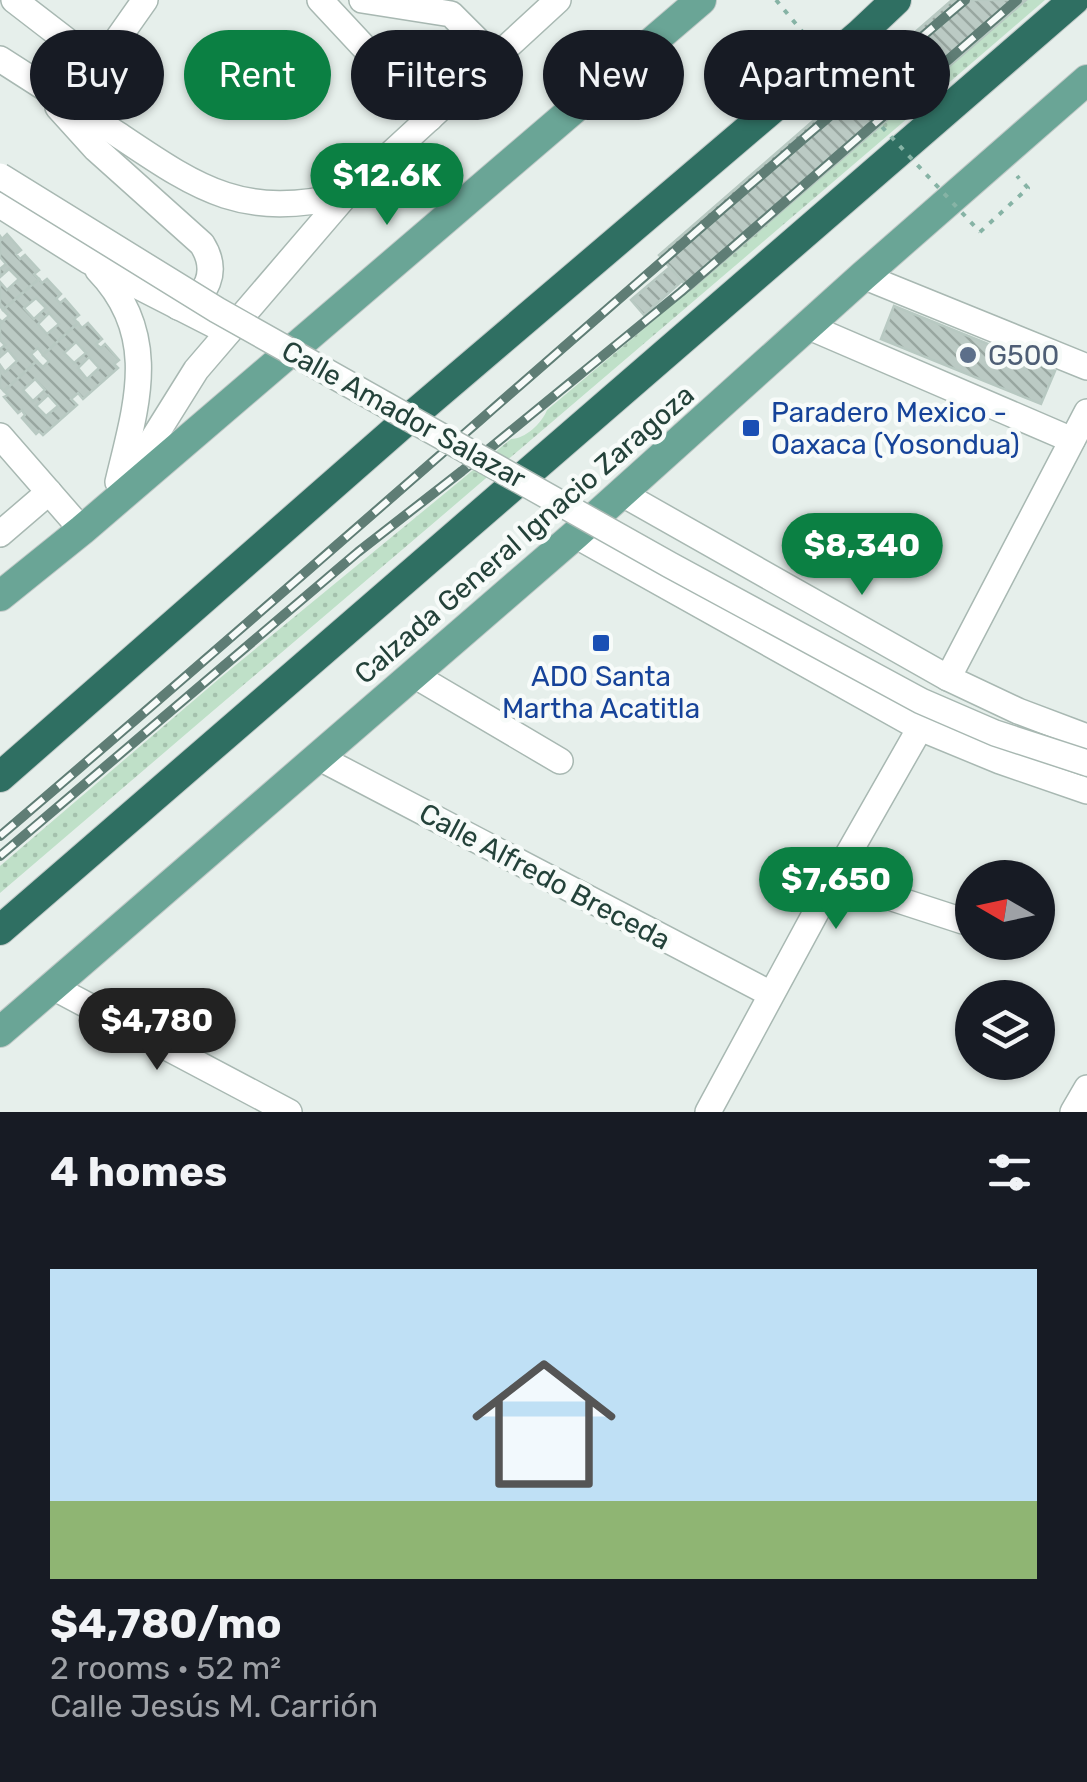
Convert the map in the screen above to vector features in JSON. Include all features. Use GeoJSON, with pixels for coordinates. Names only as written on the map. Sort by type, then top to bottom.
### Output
{"type":"FeatureCollection","features":[{"type":"Feature","properties":{"kind":"highway"},"geometry":{"type":"LineString","coordinates":[[0,777],[896,0]]}},
{"type":"Feature","properties":{"kind":"highway"},"geometry":{"type":"LineString","coordinates":[[950,108],[1074,0]]}},
{"type":"Feature","properties":{"kind":"highway"},"geometry":{"type":"LineString","coordinates":[[950,110],[1087,16]]}},
{"type":"Feature","properties":{"kind":"highway","name":"Calzada General Ignacio Zaragoza"},"geometry":{"type":"LineString","coordinates":[[0,930],[937,120]]}},
{"type":"Feature","properties":{"kind":"main road"},"geometry":{"type":"LineString","coordinates":[[0,596],[700,0]]}},
{"type":"Feature","properties":{"kind":"main road","name":"Calzada General Ignacio Zaragoza"},"geometry":{"type":"LineString","coordinates":[[0,1032],[575,535],[1087,80]]}},
{"type":"Feature","properties":{"kind":"street"},"geometry":{"type":"LineString","coordinates":[[14,0],[88,57],[101,58],[145,0]]}},
{"type":"Feature","properties":{"kind":"street"},"geometry":{"type":"LineString","coordinates":[[320,0],[351,33]]}},
{"type":"Feature","properties":{"kind":"street"},"geometry":{"type":"LineString","coordinates":[[362,0],[454,7],[472,30]]}},
{"type":"Feature","properties":{"kind":"street"},"geometry":{"type":"LineString","coordinates":[[523,32],[558,0]]}},
{"type":"Feature","properties":{"kind":"street"},"geometry":{"type":"LineString","coordinates":[[0,59],[30,77]]}},
{"type":"Feature","properties":{"kind":"street"},"geometry":{"type":"LineString","coordinates":[[71,120],[96,148],[202,244],[211,266],[206,288],[189,303],[178,306]]}},
{"type":"Feature","properties":{"kind":"street"},"geometry":{"type":"LineString","coordinates":[[95,120],[208,190],[250,202],[274,204],[346,195]]}},
{"type":"Feature","properties":{"kind":"street"},"geometry":{"type":"LineString","coordinates":[[112,502],[196,370],[346,195],[428,120]]}},
{"type":"Feature","properties":{"kind":"street","name":"Calle Amador Salazar"},"geometry":{"type":"LineString","coordinates":[[0,176],[217,310],[904,692],[994,732],[1087,764]]}},
{"type":"Feature","properties":{"kind":"street"},"geometry":{"type":"LineString","coordinates":[[0,206],[87,260],[228,332]]}},
{"type":"Feature","properties":{"kind":"street"},"geometry":{"type":"LineString","coordinates":[[87,260],[118,296],[132,328],[139,360],[138,400],[112,502]]}},
{"type":"Feature","properties":{"kind":"street"},"geometry":{"type":"LineString","coordinates":[[864,276],[1087,367]]}},
{"type":"Feature","properties":{"kind":"street"},"geometry":{"type":"LineString","coordinates":[[808,326],[1072,440]]}},
{"type":"Feature","properties":{"kind":"street"},"geometry":{"type":"LineString","coordinates":[[948,678],[1087,412]]}},
{"type":"Feature","properties":{"kind":"street"},"geometry":{"type":"LineString","coordinates":[[0,436],[82,530]]}},
{"type":"Feature","properties":{"kind":"street"},"geometry":{"type":"LineString","coordinates":[[0,534],[49,492]]}},
{"type":"Feature","properties":{"kind":"street"},"geometry":{"type":"LineString","coordinates":[[621,493],[948,678],[1018,712],[1087,737]]}},
{"type":"Feature","properties":{"kind":"street"},"geometry":{"type":"LineString","coordinates":[[575,535],[920,728],[1000,761],[1087,790]]}},
{"type":"Feature","properties":{"kind":"street"},"geometry":{"type":"LineString","coordinates":[[414,674],[560,761]]}},
{"type":"Feature","properties":{"kind":"street"},"geometry":{"type":"LineString","coordinates":[[708,1112],[920,728]]}},
{"type":"Feature","properties":{"kind":"street","name":"Calle Alfredo Breceda"},"geometry":{"type":"LineString","coordinates":[[318,757],[771,994]]}},
{"type":"Feature","properties":{"kind":"street"},"geometry":{"type":"LineString","coordinates":[[834,879],[955,918]]}},
{"type":"Feature","properties":{"kind":"street"},"geometry":{"type":"LineString","coordinates":[[50,986],[289,1112]]}},
{"type":"Feature","properties":{"kind":"street"},"geometry":{"type":"LineString","coordinates":[[1074,1112],[1087,1088]]}},
{"type":"Feature","properties":{"kind":"path"},"geometry":{"type":"LineString","coordinates":[[776,0],[801,30]]}},
{"type":"Feature","properties":{"kind":"path"},"geometry":{"type":"LineString","coordinates":[[882,127],[980,232],[1028,188]]}},
{"type":"Feature","properties":{"kind":"green space"},"geometry":{"type":"Polygon","coordinates":[[[1025,0],[1045,0],[950,81],[950,65],[1025,0]]]}},
{"type":"Feature","properties":{"kind":"green space"},"geometry":{"type":"Polygon","coordinates":[[[886,120],[905,120],[0,893],[0,866],[220,678],[511,439],[532,429],[547,410],[886,120]]]}},
{"type":"Feature","properties":{"kind":"building"},"geometry":{"type":"Polygon","coordinates":[[[952,0],[1026,0],[950,66],[950,30],[918,30],[952,0]]]}},
{"type":"Feature","properties":{"kind":"building"},"geometry":{"type":"Polygon","coordinates":[[[814,120],[887,120],[690,290],[659,255],[814,120]]]}},
{"type":"Feature","properties":{"kind":"building"},"geometry":{"type":"Polygon","coordinates":[[[7,234],[21,250],[16,254],[20,259],[25,255],[39,270],[34,274],[39,279],[3,310],[0,282],[7,290],[19,279],[9,269],[0,277],[0,269],[6,264],[0,257],[0,236],[2,239],[7,234]]]}},
{"type":"Feature","properties":{"kind":"building"},"geometry":{"type":"Polygon","coordinates":[[[670,267],[682,281],[644,315],[631,300],[670,267]]]}},
{"type":"Feature","properties":{"kind":"building"},"geometry":{"type":"Polygon","coordinates":[[[39,279],[42,283],[47,279],[61,294],[56,299],[60,303],[65,299],[79,315],[74,319],[78,323],[43,355],[38,348],[31,354],[37,361],[4,391],[0,387],[0,365],[5,372],[17,361],[8,350],[0,357],[0,349],[5,345],[0,340],[0,320],[9,316],[3,310],[39,279]],[[36,298],[24,308],[34,319],[46,308],[36,298]],[[49,313],[38,324],[47,334],[59,324],[49,313]]]}},
{"type":"Feature","properties":{"kind":"building","name":"G500"},"geometry":{"type":"Polygon","coordinates":[[[894,306],[1055,371],[1041,404],[881,339],[894,306]]]}},
{"type":"Feature","properties":{"kind":"building"},"geometry":{"type":"Polygon","coordinates":[[[78,323],[82,328],[88,323],[102,339],[96,344],[101,348],[105,344],[119,360],[114,364],[118,368],[83,399],[78,393],[71,399],[77,405],[43,435],[39,431],[36,434],[22,418],[22,410],[18,413],[4,397],[8,395],[4,391],[37,361],[43,367],[49,361],[43,355],[78,323]],[[76,342],[64,353],[74,363],[86,353],[76,342]],[[89,357],[78,368],[87,379],[99,368],[89,357]],[[35,379],[23,390],[33,401],[45,390],[35,379]],[[48,395],[36,406],[46,416],[58,406],[48,395]]]}},
{"type":"Feature","properties":{"kind":"railway"},"geometry":{"type":"LineString","coordinates":[[0,836],[965,0]]}},
{"type":"Feature","properties":{"kind":"railway"},"geometry":{"type":"LineString","coordinates":[[0,856],[358,552],[681,292],[1017,0]]}},
{"type":"Feature","properties":{"kind":"place","name":"G500"},"geometry":{"type":"Point","coordinates":[968,355]}},
{"type":"Feature","properties":{"kind":"place","name":"Paradero Mexico - Oaxaca (Yosondua)"},"geometry":{"type":"Point","coordinates":[751,428]}},
{"type":"Feature","properties":{"kind":"place","name":"ADO Santa Martha Acatitla"},"geometry":{"type":"Point","coordinates":[601,643]}}]}
